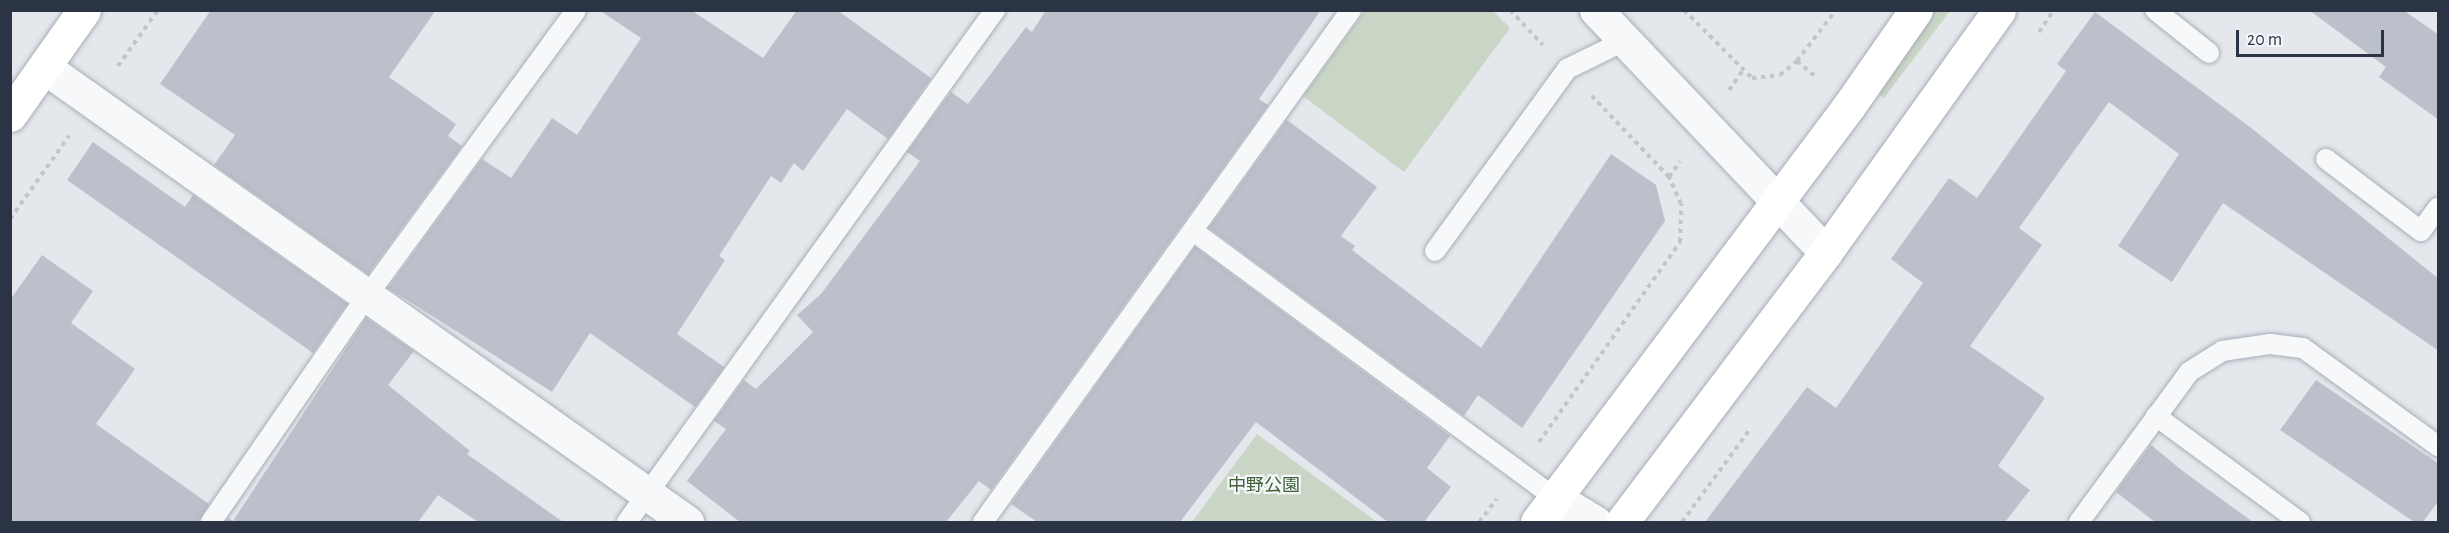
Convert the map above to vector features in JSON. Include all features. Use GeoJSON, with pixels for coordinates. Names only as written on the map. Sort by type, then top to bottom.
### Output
{"type":"FeatureCollection","features":[{"type":"Feature","properties":{"kind":"street"},"geometry":{"type":"LineString","coordinates":[[10,115],[84,10]]}},
{"type":"Feature","properties":{"kind":"street"},"geometry":{"type":"LineString","coordinates":[[1596,10],[1826,252]]}},
{"type":"Feature","properties":{"kind":"street"},"geometry":{"type":"LineString","coordinates":[[1595,522],[1546,510],[1778,201],[1916,10]]}},
{"type":"Feature","properties":{"kind":"street"},"geometry":{"type":"LineString","coordinates":[[1622,522],[1826,252],[1999,10]]}},
{"type":"Feature","properties":{"kind":"street"},"geometry":{"type":"LineString","coordinates":[[44,67],[687,522]]}},
{"type":"Feature","properties":{"kind":"lane"},"geometry":{"type":"LineString","coordinates":[[211,522],[367,296],[576,10]]}},
{"type":"Feature","properties":{"kind":"lane"},"geometry":{"type":"LineString","coordinates":[[627,522],[995,10]]}},
{"type":"Feature","properties":{"kind":"lane"},"geometry":{"type":"LineString","coordinates":[[983,522],[1351,10]]}},
{"type":"Feature","properties":{"kind":"lane"},"geometry":{"type":"LineString","coordinates":[[2155,10],[2209,53]]}},
{"type":"Feature","properties":{"kind":"lane"},"geometry":{"type":"LineString","coordinates":[[1435,251],[1567,69],[1624,40]]}},
{"type":"Feature","properties":{"kind":"lane"},"geometry":{"type":"LineString","coordinates":[[2326,159],[2421,231],[2439,208]]}},
{"type":"Feature","properties":{"kind":"lane"},"geometry":{"type":"LineString","coordinates":[[1193,231],[1519,471],[1546,510]]}},
{"type":"Feature","properties":{"kind":"lane"},"geometry":{"type":"LineString","coordinates":[[2079,522],[2189,372],[2222,351],[2270,344],[2303,348],[2439,446]]}},
{"type":"Feature","properties":{"kind":"lane"},"geometry":{"type":"LineString","coordinates":[[2156,416],[2300,522]]}},
{"type":"Feature","properties":{"kind":"path"},"geometry":{"type":"LineString","coordinates":[[1479,522],[1519,471],[1680,242],[1680,204],[1669,177],[1510,10]]}},
{"type":"Feature","properties":{"kind":"path"},"geometry":{"type":"LineString","coordinates":[[1684,10],[1752,78],[1780,75],[1797,62],[1836,10]]}},
{"type":"Feature","properties":{"kind":"green space"},"geometry":{"type":"Polygon","coordinates":[[[1365,11],[1493,11],[1510,28],[1404,172],[1303,96],[1365,11]]]}},
{"type":"Feature","properties":{"kind":"green space"},"geometry":{"type":"Polygon","coordinates":[[[1932,11],[1950,11],[1884,98],[1874,90],[1932,11]]]}},
{"type":"Feature","properties":{"kind":"green space","name":"中野公園"},"geometry":{"type":"Polygon","coordinates":[[[1257,434],[1377,522],[1192,522],[1257,434]]]}},
{"type":"Feature","properties":{"kind":"building"},"geometry":{"type":"Polygon","coordinates":[[[211,10],[436,10],[389,77],[456,124],[448,136],[462,146],[368,274],[214,165],[235,135],[160,84],[211,10]]]}},
{"type":"Feature","properties":{"kind":"building"},"geometry":{"type":"Polygon","coordinates":[[[599,10],[691,10],[763,58],[797,10],[837,10],[931,78],[888,139],[847,109],[803,171],[794,163],[781,183],[771,176],[719,256],[725,260],[677,334],[724,367],[695,407],[590,333],[552,392],[388,288],[482,159],[511,178],[552,118],[577,135],[641,38],[599,10]]]}},
{"type":"Feature","properties":{"kind":"building"},"geometry":{"type":"Polygon","coordinates":[[[1046,10],[1321,10],[1259,99],[1268,105],[991,490],[979,481],[946,522],[740,522],[687,481],[726,429],[714,421],[744,380],[756,389],[813,332],[797,315],[821,294],[920,161],[907,152],[951,92],[968,104],[1026,27],[1032,32],[1046,10]]]}},
{"type":"Feature","properties":{"kind":"building"},"geometry":{"type":"Polygon","coordinates":[[[2309,10],[2403,10],[2439,35],[2439,120],[2379,77],[2386,67],[2309,10]]]}},
{"type":"Feature","properties":{"kind":"building"},"geometry":{"type":"Polygon","coordinates":[[[2095,12],[2250,127],[2439,279],[2439,351],[2223,203],[2172,282],[2118,246],[2179,154],[2109,102],[2019,228],[2042,245],[1970,346],[2045,398],[1998,466],[2030,490],[2005,522],[1705,522],[1807,387],[1836,408],[1923,283],[1891,259],[1949,178],[1977,198],[2066,71],[2057,64],[2095,12]]]}},
{"type":"Feature","properties":{"kind":"building"},"geometry":{"type":"Polygon","coordinates":[[[1287,120],[1377,187],[1341,236],[1355,246],[1352,250],[1481,348],[1611,154],[1656,185],[1665,221],[1522,428],[1478,395],[1464,416],[1209,228],[1287,120]]]}},
{"type":"Feature","properties":{"kind":"building"},"geometry":{"type":"Polygon","coordinates":[[[93,142],[185,207],[193,195],[347,304],[313,353],[67,180],[93,142]]]}},
{"type":"Feature","properties":{"kind":"building"},"geometry":{"type":"Polygon","coordinates":[[[1195,247],[1450,436],[1427,468],[1451,487],[1424,522],[1388,522],[1256,422],[1180,522],[1037,522],[1011,504],[1195,247]]]}},
{"type":"Feature","properties":{"kind":"building"},"geometry":{"type":"Polygon","coordinates":[[[42,255],[93,291],[71,323],[135,369],[96,424],[209,504],[199,522],[10,522],[10,300],[42,255]]]}},
{"type":"Feature","properties":{"kind":"building"},"geometry":{"type":"Polygon","coordinates":[[[366,318],[414,351],[388,385],[470,451],[467,454],[563,522],[478,522],[438,495],[418,522],[225,522],[228,518],[233,521],[366,318]]]}},
{"type":"Feature","properties":{"kind":"building"},"geometry":{"type":"Polygon","coordinates":[[[2316,380],[2439,464],[2439,500],[2423,522],[2414,522],[2280,430],[2316,380]]]}},
{"type":"Feature","properties":{"kind":"building"},"geometry":{"type":"Polygon","coordinates":[[[2151,445],[2253,522],[2155,522],[2116,492],[2151,445]]]}}]}
